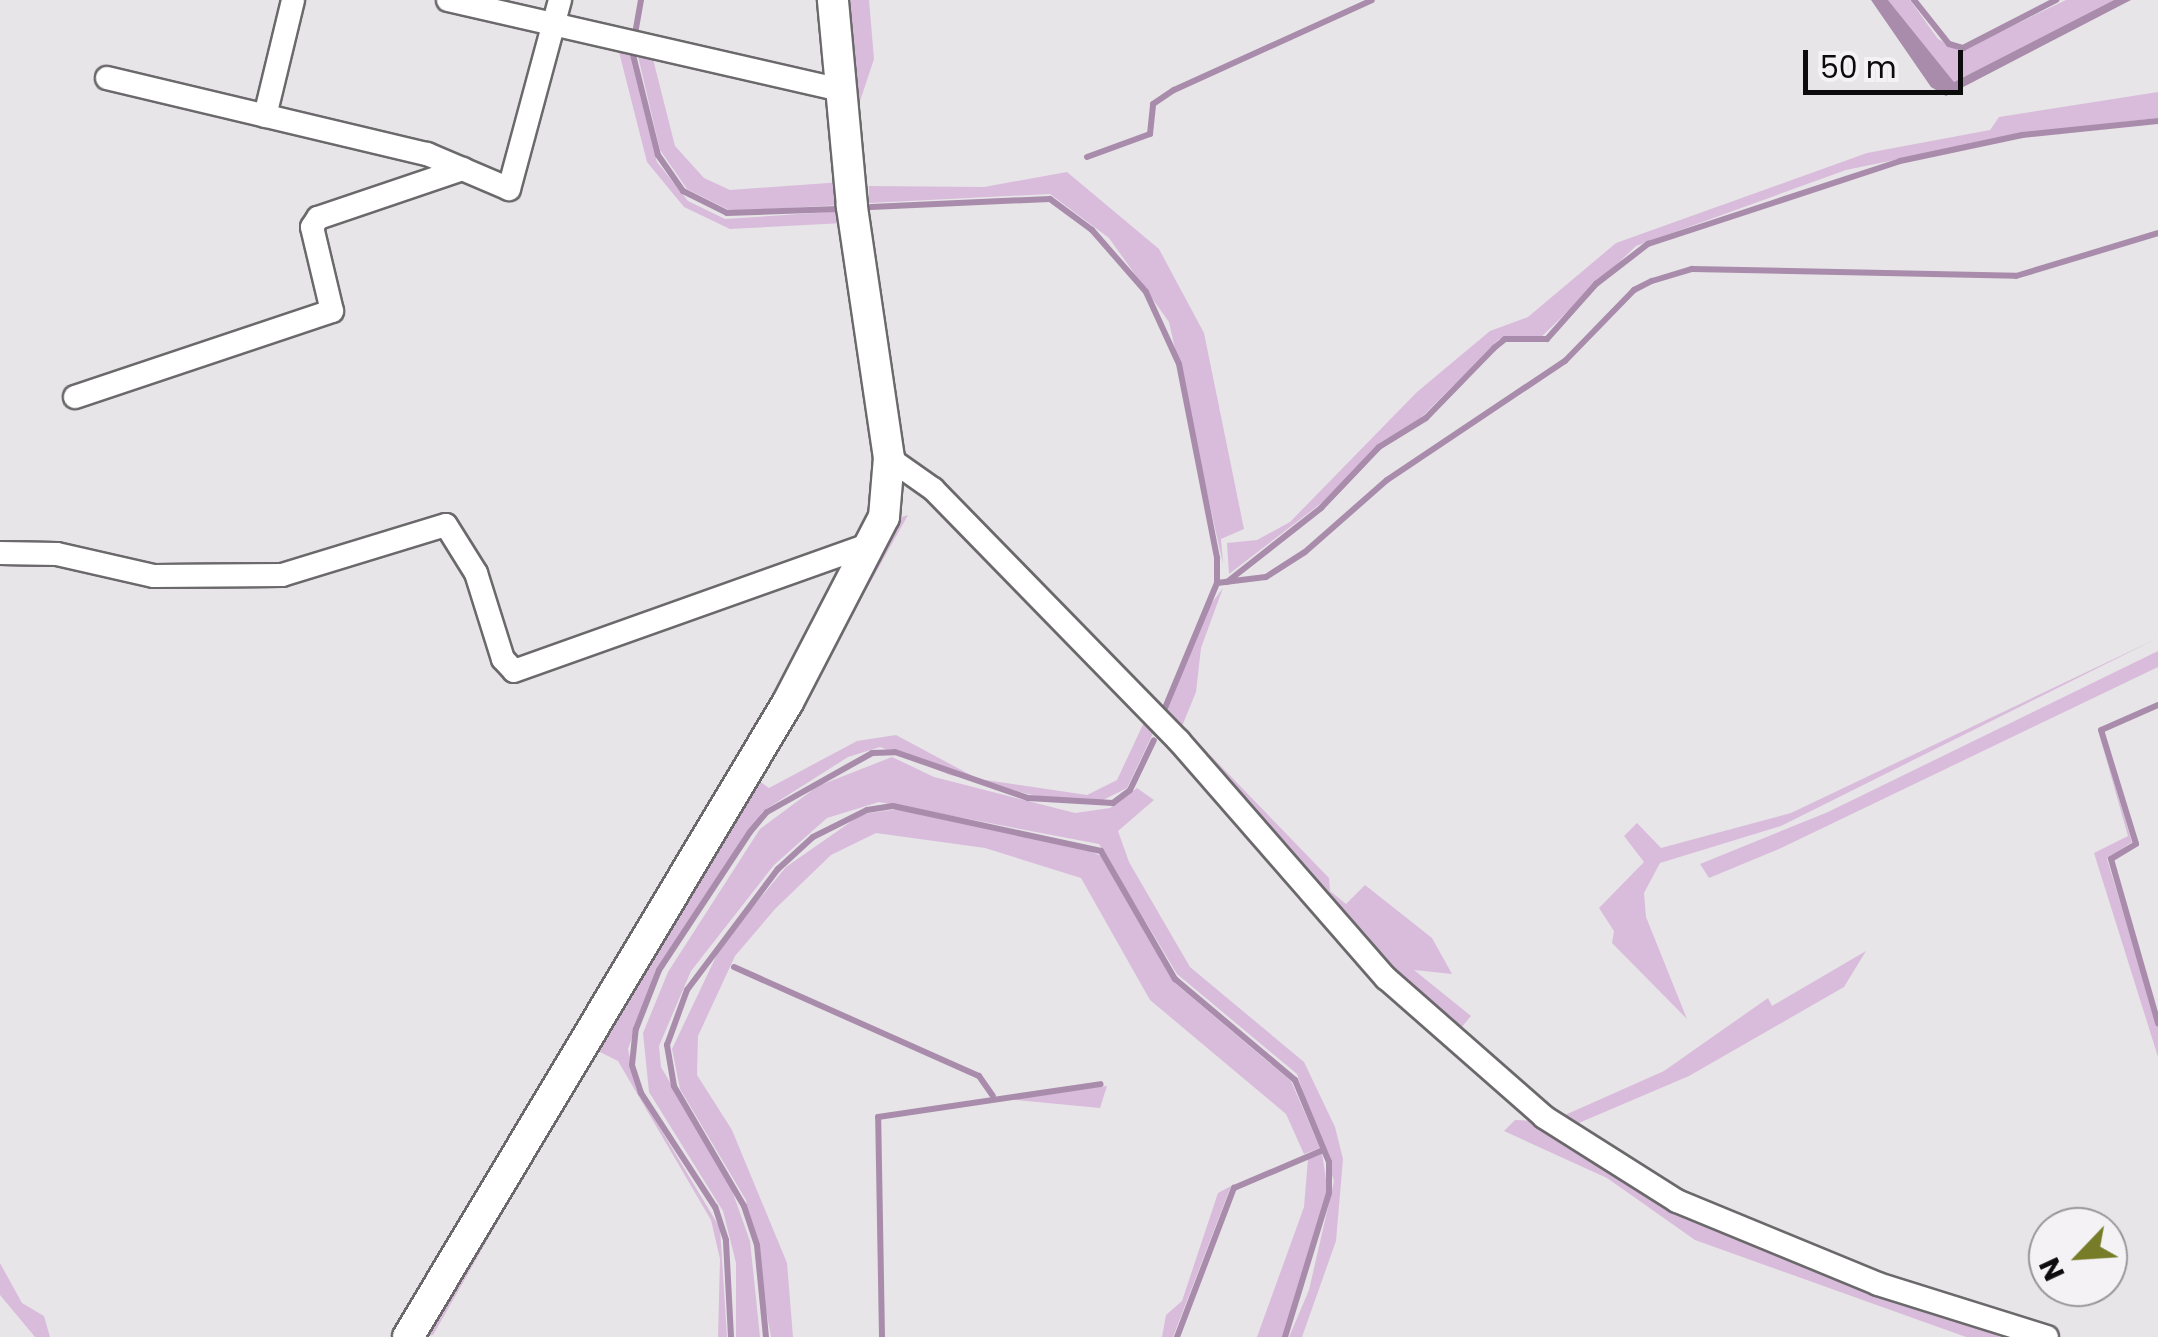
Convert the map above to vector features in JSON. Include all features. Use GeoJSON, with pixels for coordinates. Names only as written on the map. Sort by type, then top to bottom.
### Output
{"type":"FeatureCollection","features":[{"type":"Feature","properties":{"kind":"street"},"geometry":{"type":"LineString","coordinates":[[265,116],[293,0]]}},
{"type":"Feature","properties":{"kind":"street"},"geometry":{"type":"LineString","coordinates":[[448,0],[838,89]]}},
{"type":"Feature","properties":{"kind":"street"},"geometry":{"type":"LineString","coordinates":[[107,78],[463,170],[509,189],[560,0]]}},
{"type":"Feature","properties":{"kind":"street"},"geometry":{"type":"LineString","coordinates":[[408,1337],[788,702],[872,544],[890,490],[889,458],[838,89],[833,0]]}},
{"type":"Feature","properties":{"kind":"street"},"geometry":{"type":"LineString","coordinates":[[76,397],[332,311],[312,227],[318,218],[463,170]]}},
{"type":"Feature","properties":{"kind":"street"},"geometry":{"type":"LineString","coordinates":[[889,458],[934,489],[1179,742],[1386,978],[1544,1118],[1676,1201],[1878,1284],[2048,1337]]}},
{"type":"Feature","properties":{"kind":"street"},"geometry":{"type":"LineString","coordinates":[[0,552],[57,554],[154,576],[282,575],[446,525],[476,573],[503,659],[514,671],[872,544]]}},
{"type":"Feature","properties":{"kind":"shaded area"},"geometry":{"type":"Polygon","coordinates":[[[850,0],[869,0],[874,59],[859,104],[850,0]]]}},
{"type":"Feature","properties":{"kind":"shaded area"},"geometry":{"type":"Polygon","coordinates":[[[1871,0],[1888,0],[1954,82],[2114,0],[2131,0],[1946,96],[1931,87],[1871,0]]]}},
{"type":"Feature","properties":{"kind":"shaded area"},"geometry":{"type":"Polygon","coordinates":[[[1888,0],[1910,0],[1938,39],[1960,51],[2066,0],[2114,0],[1954,82],[1888,0]]]}},
{"type":"Feature","properties":{"kind":"shaded area"},"geometry":{"type":"Polygon","coordinates":[[[618,48],[629,52],[657,162],[688,201],[725,219],[844,211],[844,223],[730,229],[684,207],[647,162],[618,48]]]}},
{"type":"Feature","properties":{"kind":"shaded area"},"geometry":{"type":"Polygon","coordinates":[[[637,52],[653,59],[675,146],[704,178],[730,190],[842,182],[842,205],[731,211],[687,189],[660,150],[637,52]]]}},
{"type":"Feature","properties":{"kind":"shaded area"},"geometry":{"type":"Polygon","coordinates":[[[2158,92],[2158,118],[2025,133],[1846,170],[1636,246],[1539,339],[1499,339],[1421,418],[1382,442],[1324,501],[1229,574],[1227,543],[1257,540],[1290,522],[1417,392],[1490,331],[1528,317],[1616,243],[1867,153],[1990,130],[1999,117],[2158,92]]]}},
{"type":"Feature","properties":{"kind":"shaded area"},"geometry":{"type":"Polygon","coordinates":[[[1067,172],[1159,249],[1204,333],[1244,529],[1221,539],[1223,564],[1169,322],[1109,238],[1050,194],[869,203],[869,186],[984,187],[1067,172]]]}},
{"type":"Feature","properties":{"kind":"shaded area"},"geometry":{"type":"Polygon","coordinates":[[[908,515],[759,781],[769,788],[857,741],[896,735],[978,779],[1087,795],[1117,780],[1146,718],[1156,727],[1127,788],[1101,801],[1057,801],[950,775],[880,747],[848,757],[763,811],[656,969],[628,1049],[636,1088],[720,1228],[727,1337],[718,1337],[720,1259],[711,1220],[618,1061],[596,1050],[433,1335],[419,1337],[851,615],[893,520],[908,515]]]}},
{"type":"Feature","properties":{"kind":"shaded area"},"geometry":{"type":"Polygon","coordinates":[[[1223,588],[1201,648],[1196,692],[1178,736],[1163,720],[1205,612],[1223,588]]]}},
{"type":"Feature","properties":{"kind":"shaded area"},"geometry":{"type":"Polygon","coordinates":[[[2158,638],[1781,826],[1660,863],[1644,893],[1646,917],[1687,1019],[1612,943],[1614,931],[1599,908],[1644,862],[1624,836],[1637,823],[1661,848],[1791,813],[2158,638]]]}},
{"type":"Feature","properties":{"kind":"shaded area"},"geometry":{"type":"Polygon","coordinates":[[[2158,651],[2158,667],[1779,849],[1709,878],[1700,864],[1828,812],[2158,651]]]}},
{"type":"Feature","properties":{"kind":"shaded area"},"geometry":{"type":"Polygon","coordinates":[[[1186,730],[1329,878],[1330,891],[1346,904],[1365,885],[1432,938],[1452,974],[1414,970],[1471,1016],[1460,1029],[1547,1104],[1539,1106],[1387,970],[1182,740],[1186,730]]]}},
{"type":"Feature","properties":{"kind":"shaded area"},"geometry":{"type":"Polygon","coordinates":[[[2098,730],[2132,842],[2107,859],[2158,1027],[2158,1057],[2094,853],[2128,836],[2098,730]]]}},
{"type":"Feature","properties":{"kind":"shaded area"},"geometry":{"type":"Polygon","coordinates":[[[892,757],[934,777],[1075,813],[1110,808],[1137,788],[1154,800],[1118,831],[1129,862],[1190,967],[1304,1062],[1335,1127],[1343,1159],[1336,1241],[1302,1337],[1289,1337],[1309,1290],[1334,1181],[1297,1074],[1177,974],[1099,844],[879,802],[827,818],[774,865],[691,971],[659,1046],[661,1067],[730,1185],[750,1241],[760,1337],[736,1337],[736,1263],[723,1211],[649,1092],[643,1033],[668,972],[760,829],[818,786],[892,757]]]}},
{"type":"Feature","properties":{"kind":"shaded area"},"geometry":{"type":"Polygon","coordinates":[[[899,809],[1070,842],[1101,856],[1176,984],[1291,1081],[1320,1148],[1304,1154],[1286,1114],[1150,1000],[1081,878],[985,848],[876,833],[831,855],[775,909],[735,956],[698,1036],[697,1075],[732,1130],[787,1263],[793,1337],[771,1337],[746,1200],[680,1089],[672,1049],[722,944],[786,867],[862,814],[899,809]]]}},
{"type":"Feature","properties":{"kind":"shaded area"},"geometry":{"type":"Polygon","coordinates":[[[1866,951],[1844,987],[1689,1076],[1567,1128],[1556,1119],[1664,1071],[1768,998],[1772,1006],[1866,951]]]}},
{"type":"Feature","properties":{"kind":"shaded area"},"geometry":{"type":"Polygon","coordinates":[[[1107,1086],[1100,1108],[995,1098],[1107,1086]]]}},
{"type":"Feature","properties":{"kind":"shaded area"},"geometry":{"type":"Polygon","coordinates":[[[1515,1120],[1535,1121],[1679,1215],[2001,1337],[1966,1337],[1695,1240],[1607,1178],[1504,1131],[1515,1120]]]}},
{"type":"Feature","properties":{"kind":"shaded area"},"geometry":{"type":"Polygon","coordinates":[[[1322,1153],[1328,1193],[1301,1295],[1282,1337],[1257,1337],[1304,1207],[1308,1159],[1322,1153]]]}},
{"type":"Feature","properties":{"kind":"shaded area"},"geometry":{"type":"Polygon","coordinates":[[[1231,1186],[1173,1337],[1162,1337],[1166,1315],[1182,1301],[1218,1193],[1231,1186]]]}},
{"type":"Feature","properties":{"kind":"shaded area"},"geometry":{"type":"Polygon","coordinates":[[[0,1263],[22,1303],[44,1316],[50,1337],[35,1337],[0,1295],[0,1263]]]}},
{"type":"Feature","properties":{"kind":"waterway"},"geometry":{"type":"LineString","coordinates":[[635,34],[641,0]]}},
{"type":"Feature","properties":{"kind":"waterway"},"geometry":{"type":"LineString","coordinates":[[1087,157],[1150,134],[1153,104],[1174,90],[1372,0]]}},
{"type":"Feature","properties":{"kind":"waterway"},"geometry":{"type":"LineString","coordinates":[[1914,0],[1949,44],[1963,48],[2056,0]]}},
{"type":"Feature","properties":{"kind":"waterway"},"geometry":{"type":"LineString","coordinates":[[633,55],[658,155],[683,191],[727,213],[838,209]]}},
{"type":"Feature","properties":{"kind":"waterway"},"geometry":{"type":"LineString","coordinates":[[1227,582],[1321,508],[1379,447],[1426,418],[1505,339],[1547,339],[1596,284],[1648,244],[1900,161],[2022,135],[2158,121]]}},
{"type":"Feature","properties":{"kind":"waterway"},"geometry":{"type":"LineString","coordinates":[[871,207],[1050,199],[1092,230],[1146,292],[1179,364],[1217,558],[1217,583],[1165,708]]}},
{"type":"Feature","properties":{"kind":"waterway"},"geometry":{"type":"LineString","coordinates":[[1217,583],[1266,577],[1305,552],[1387,480],[1565,361],[1634,290],[1652,281],[1692,269],[2016,276],[2158,233]]}},
{"type":"Feature","properties":{"kind":"waterway"},"geometry":{"type":"LineString","coordinates":[[2158,705],[2101,730],[2136,844],[2111,859],[2158,1023]]}},
{"type":"Feature","properties":{"kind":"waterway"},"geometry":{"type":"LineString","coordinates":[[731,1337],[726,1240],[715,1207],[641,1093],[632,1065],[636,1029],[659,970],[750,832],[767,812],[872,753],[895,752],[1028,798],[1113,803],[1130,790],[1154,740]]}},
{"type":"Feature","properties":{"kind":"waterway"},"geometry":{"type":"LineString","coordinates":[[766,1337],[757,1245],[744,1206],[674,1086],[667,1045],[687,990],[778,869],[813,837],[867,810],[893,806],[1101,851],[1175,979],[1295,1080],[1329,1162],[1329,1193],[1285,1337]]}},
{"type":"Feature","properties":{"kind":"waterway"},"geometry":{"type":"LineString","coordinates":[[734,967],[979,1076],[993,1096]]}},
{"type":"Feature","properties":{"kind":"waterway"},"geometry":{"type":"LineString","coordinates":[[882,1337],[878,1117],[1101,1084]]}},
{"type":"Feature","properties":{"kind":"waterway"},"geometry":{"type":"LineString","coordinates":[[1177,1337],[1234,1188],[1323,1150]]}}]}
